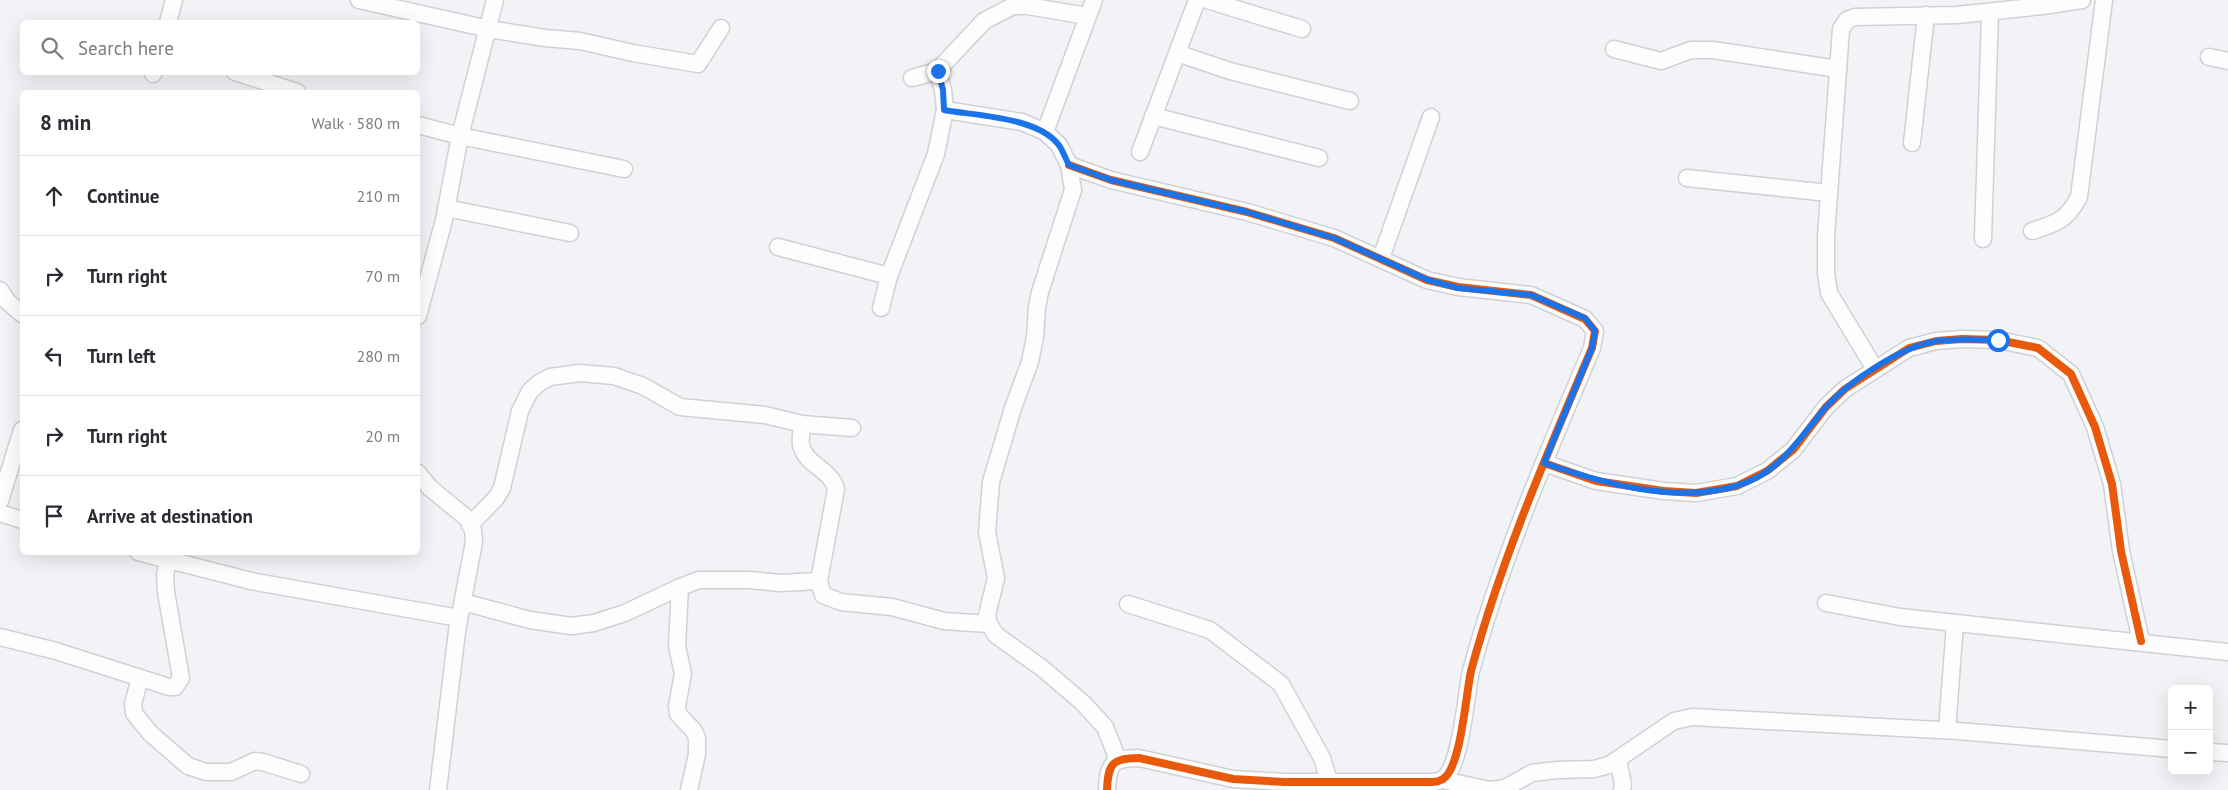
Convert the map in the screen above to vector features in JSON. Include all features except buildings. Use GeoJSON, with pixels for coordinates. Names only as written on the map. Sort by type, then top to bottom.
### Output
{"type":"FeatureCollection","features":[{"type":"Feature","properties":{"kind":"street"},"geometry":{"type":"LineString","coordinates":[[169,20],[174,0]]}},
{"type":"Feature","properties":{"kind":"street"},"geometry":{"type":"LineString","coordinates":[[359,0],[427,7],[489,29],[580,41],[633,54],[698,64],[721,28]]}},
{"type":"Feature","properties":{"kind":"street"},"geometry":{"type":"LineString","coordinates":[[420,308],[446,208],[460,136],[495,0]]}},
{"type":"Feature","properties":{"kind":"street"},"geometry":{"type":"LineString","coordinates":[[1045,132],[1094,0]]}},
{"type":"Feature","properties":{"kind":"street"},"geometry":{"type":"LineString","coordinates":[[1140,152],[1197,0]]}},
{"type":"Feature","properties":{"kind":"street"},"geometry":{"type":"LineString","coordinates":[[1207,0],[1302,29]]}},
{"type":"Feature","properties":{"kind":"street"},"geometry":{"type":"LineString","coordinates":[[1875,369],[1830,294],[1826,273],[1829,193],[1841,29],[1847,20],[1871,15],[1926,15],[1958,8],[1990,12],[2043,3],[2082,0]]}},
{"type":"Feature","properties":{"kind":"street"},"geometry":{"type":"LineString","coordinates":[[2032,231],[2059,222],[2071,212],[2079,196],[2104,0]]}},
{"type":"Feature","properties":{"kind":"street"},"geometry":{"type":"LineString","coordinates":[[912,78],[938,71],[984,21],[1013,6],[1028,6],[1087,16]]}},
{"type":"Feature","properties":{"kind":"street"},"geometry":{"type":"LineString","coordinates":[[1983,239],[1990,12]]}},
{"type":"Feature","properties":{"kind":"street"},"geometry":{"type":"LineString","coordinates":[[1912,143],[1926,15]]}},
{"type":"Feature","properties":{"kind":"street"},"geometry":{"type":"LineString","coordinates":[[1614,50],[1661,61],[1691,50],[1713,50],[1838,69]]}},
{"type":"Feature","properties":{"kind":"street"},"geometry":{"type":"LineString","coordinates":[[1177,53],[1230,71],[1350,101]]}},
{"type":"Feature","properties":{"kind":"street"},"geometry":{"type":"LineString","coordinates":[[2209,57],[2228,61]]}},
{"type":"Feature","properties":{"kind":"street"},"geometry":{"type":"LineString","coordinates":[[881,308],[889,276],[936,154],[944,110],[943,90],[938,71]]}},
{"type":"Feature","properties":{"kind":"street"},"geometry":{"type":"LineString","coordinates":[[242,75],[278,90]]}},
{"type":"Feature","properties":{"kind":"street"},"geometry":{"type":"LineString","coordinates":[[944,110],[1022,122],[1045,132],[1059,145],[1069,165],[1073,190],[1036,307],[1036,337],[1030,362],[1013,408],[991,482],[987,532],[996,578],[987,616],[989,624],[996,635],[1042,668],[1082,703],[1105,727],[1118,760]]}},
{"type":"Feature","properties":{"kind":"street"},"geometry":{"type":"LineString","coordinates":[[1153,116],[1319,158]]}},
{"type":"Feature","properties":{"kind":"street"},"geometry":{"type":"LineString","coordinates":[[1381,258],[1431,117]]}},
{"type":"Feature","properties":{"kind":"street"},"geometry":{"type":"LineString","coordinates":[[420,126],[460,136],[624,169]]}},
{"type":"Feature","properties":{"kind":"street"},"geometry":{"type":"LineString","coordinates":[[1069,165],[1111,180],[1247,212],[1334,238],[1435,282],[1458,288],[1531,295],[1561,306],[1585,318],[1591,324],[1595,331],[1592,348],[1502,566],[1471,673],[1456,758],[1450,772],[1449,784]]}},
{"type":"Feature","properties":{"kind":"street"},"geometry":{"type":"LineString","coordinates":[[1687,178],[1829,193]]}},
{"type":"Feature","properties":{"kind":"street"},"geometry":{"type":"LineString","coordinates":[[446,208],[570,233]]}},
{"type":"Feature","properties":{"kind":"street"},"geometry":{"type":"LineString","coordinates":[[778,247],[889,276]]}},
{"type":"Feature","properties":{"kind":"street"},"geometry":{"type":"LineString","coordinates":[[0,290],[7,301],[20,312]]}},
{"type":"Feature","properties":{"kind":"street"},"geometry":{"type":"LineString","coordinates":[[1544,463],[1596,481],[1664,491],[1696,493],[1737,486],[1766,471],[1793,450],[1826,407],[1846,389],[1909,348],[1936,341],[1971,339],[1998,340],[2038,348],[2071,374],[2095,427],[2112,484],[2121,551],[2141,641]]}},
{"type":"Feature","properties":{"kind":"street"},"geometry":{"type":"LineString","coordinates":[[470,525],[496,498],[502,488],[520,411],[530,391],[550,377],[580,374],[614,376],[643,386],[680,408],[765,415],[802,424],[852,428]]}},
{"type":"Feature","properties":{"kind":"street"},"geometry":{"type":"LineString","coordinates":[[802,424],[801,445],[805,454],[834,480],[836,488],[819,581],[823,595],[841,602],[892,607],[944,621],[989,624]]}},
{"type":"Feature","properties":{"kind":"street"},"geometry":{"type":"LineString","coordinates":[[0,502],[20,437]]}},
{"type":"Feature","properties":{"kind":"street"},"geometry":{"type":"LineString","coordinates":[[420,476],[430,488],[468,519],[474,542],[459,618],[438,790]]}},
{"type":"Feature","properties":{"kind":"street"},"geometry":{"type":"LineString","coordinates":[[0,513],[20,519]]}},
{"type":"Feature","properties":{"kind":"street"},"geometry":{"type":"LineString","coordinates":[[0,637],[56,651],[140,678],[175,687],[181,678],[166,592],[165,575],[169,556],[250,581],[459,618]]}},
{"type":"Feature","properties":{"kind":"street"},"geometry":{"type":"LineString","coordinates":[[463,602],[530,620],[571,626],[594,623],[625,613],[699,580],[750,580],[780,583],[819,581]]}},
{"type":"Feature","properties":{"kind":"street"},"geometry":{"type":"LineString","coordinates":[[680,587],[677,646],[683,674],[677,706],[678,714],[694,731],[697,738],[697,754],[689,790]]}},
{"type":"Feature","properties":{"kind":"street"},"geometry":{"type":"LineString","coordinates":[[1128,604],[1210,630],[1281,684],[1322,758],[1329,782]]}},
{"type":"Feature","properties":{"kind":"street"},"geometry":{"type":"LineString","coordinates":[[1826,604],[1900,617],[2141,641],[2228,652]]}},
{"type":"Feature","properties":{"kind":"street"},"geometry":{"type":"LineString","coordinates":[[1947,730],[1955,623]]}},
{"type":"Feature","properties":{"kind":"street"},"geometry":{"type":"LineString","coordinates":[[140,678],[133,704],[134,713],[150,734],[188,766],[206,772],[231,772],[255,762],[263,762],[301,774]]}},
{"type":"Feature","properties":{"kind":"street"},"geometry":{"type":"LineString","coordinates":[[1107,790],[1108,774],[1112,764],[1118,760],[1139,758],[1233,779],[1284,782],[1432,782],[1490,790],[1505,788],[1532,773],[1594,769],[1609,765],[1674,721],[1692,716],[1947,730],[2168,749]]}},
{"type":"Feature","properties":{"kind":"street"},"geometry":{"type":"LineString","coordinates":[[2213,752],[2228,753]]}},
{"type":"Feature","properties":{"kind":"street"},"geometry":{"type":"LineString","coordinates":[[1618,760],[1623,784],[1622,790]]}},
{"type":"Feature","properties":{"kind":"cycle path"},"geometry":{"type":"LineString","coordinates":[[1069,165],[1111,180],[1247,212],[1334,238],[1427,280],[1458,287],[1531,295],[1585,319],[1595,331],[1592,348],[1526,508],[1496,589],[1471,671],[1462,729],[1454,761],[1443,779],[1432,782],[1285,782],[1233,779],[1139,758],[1130,758],[1117,761],[1110,768],[1107,790]]}},
{"type":"Feature","properties":{"kind":"cycle path"},"geometry":{"type":"LineString","coordinates":[[1544,463],[1596,481],[1664,491],[1696,493],[1737,486],[1767,471],[1793,450],[1826,407],[1845,389],[1909,348],[1936,341],[1962,339],[1998,340],[2038,348],[2071,374],[2095,427],[2112,484],[2121,551],[2141,641]]}},
{"type":"Feature","properties":{"kind":"route"},"geometry":{"type":"LineString","coordinates":[[938,71],[943,90],[944,110],[1022,122],[1045,132],[1059,145],[1069,165],[1111,180],[1247,212],[1334,238],[1428,280],[1458,288],[1531,295],[1561,306],[1585,318],[1595,331],[1592,348],[1544,463],[1596,481],[1664,491],[1696,493],[1737,486],[1766,471],[1793,450],[1826,407],[1846,389],[1909,348],[1936,341],[1962,339],[1998,340]]}}]}
